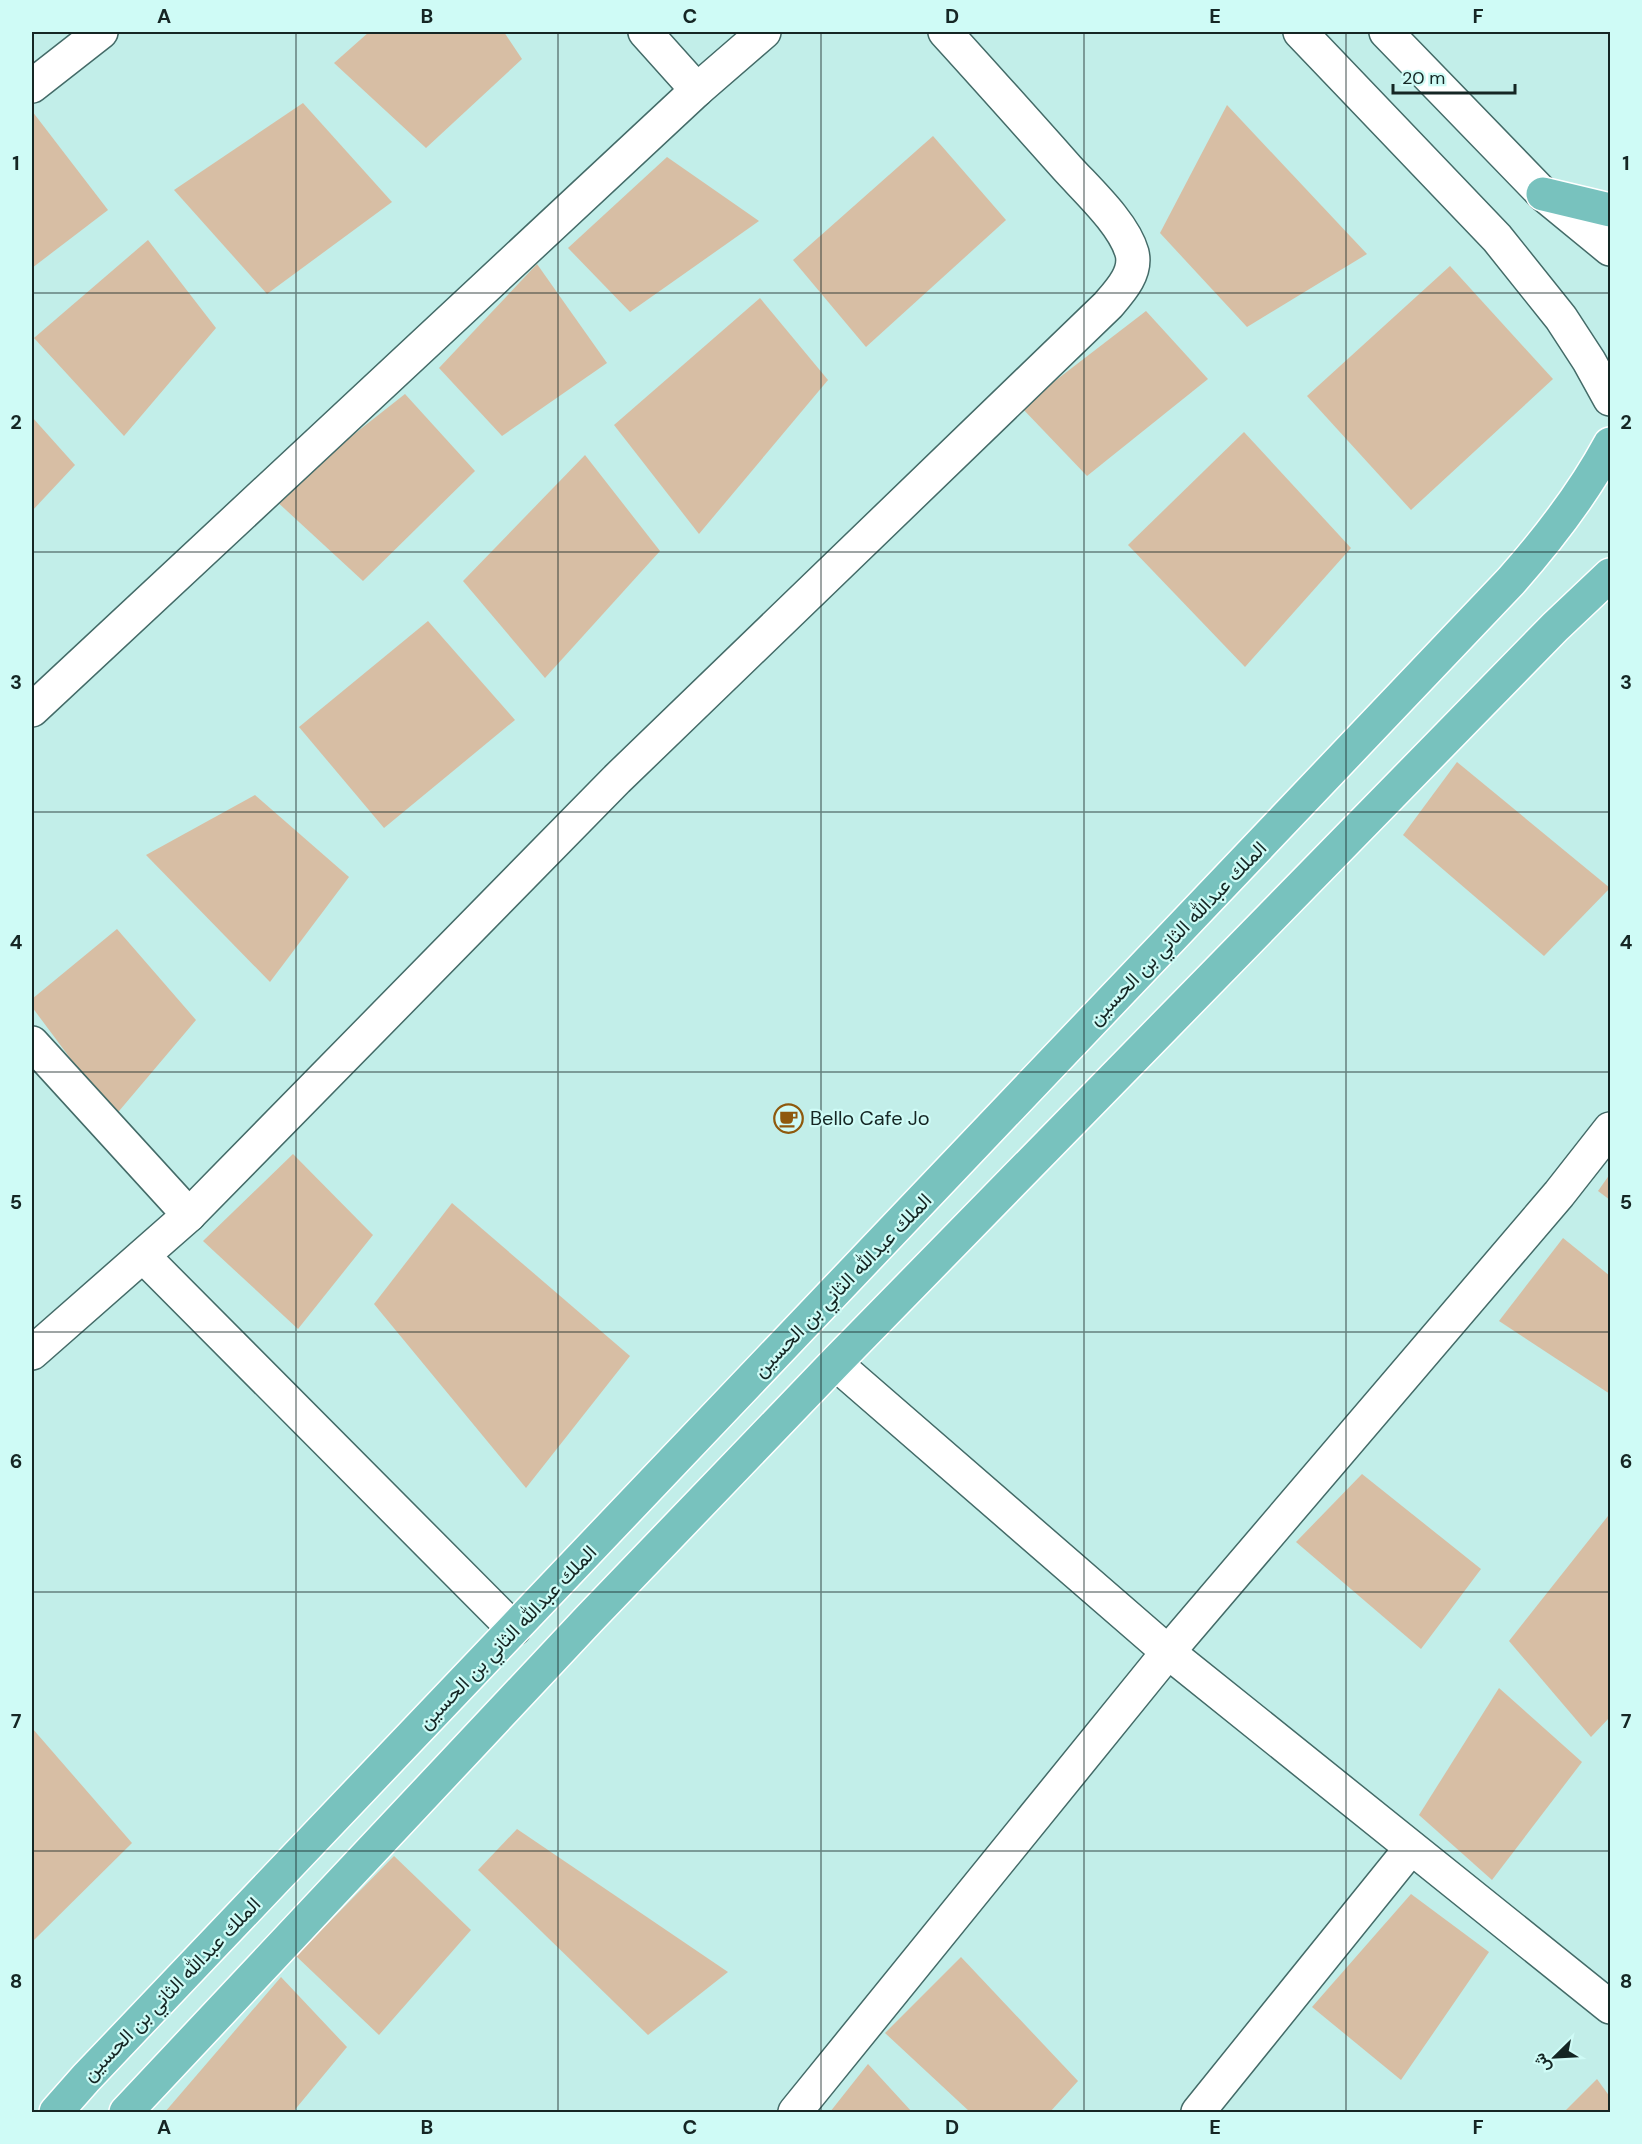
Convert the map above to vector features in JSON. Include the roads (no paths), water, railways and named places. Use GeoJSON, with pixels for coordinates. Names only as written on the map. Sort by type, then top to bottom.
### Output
{"type":"FeatureCollection","features":[{"type":"Feature","properties":{"kind":"main road"},"geometry":{"type":"LineString","coordinates":[[1543,194],[1611,210]]}},
{"type":"Feature","properties":{"kind":"main road","name":"الملك عبدالله الثاني بن الحسين"},"geometry":{"type":"LineString","coordinates":[[56,2112],[1511,581],[1570,509],[1611,444]]}},
{"type":"Feature","properties":{"kind":"main road"},"geometry":{"type":"LineString","coordinates":[[126,2112],[565,1645],[835,1363],[1555,627],[1611,575]]}},
{"type":"Feature","properties":{"kind":"street"},"geometry":{"type":"LineString","coordinates":[[32,86],[101,32]]}},
{"type":"Feature","properties":{"kind":"street"},"geometry":{"type":"LineString","coordinates":[[645,32],[697,90]]}},
{"type":"Feature","properties":{"kind":"street"},"geometry":{"type":"LineString","coordinates":[[32,710],[697,90],[765,32]]}},
{"type":"Feature","properties":{"kind":"street"},"geometry":{"type":"LineString","coordinates":[[32,1353],[189,1215],[617,779],[1108,305],[1123,287],[1131,270],[1132,254],[1125,237],[1097,201],[945,32]]}},
{"type":"Feature","properties":{"kind":"street"},"geometry":{"type":"LineString","coordinates":[[1300,32],[1510,254],[1561,318],[1611,399]]}},
{"type":"Feature","properties":{"kind":"street"},"geometry":{"type":"LineString","coordinates":[[1386,32],[1543,194],[1611,249]]}},
{"type":"Feature","properties":{"kind":"street"},"geometry":{"type":"LineString","coordinates":[[32,1043],[189,1215]]}},
{"type":"Feature","properties":{"kind":"street"},"geometry":{"type":"LineString","coordinates":[[795,2112],[1168,1652],[1559,1194],[1611,1129]]}},
{"type":"Feature","properties":{"kind":"street"},"geometry":{"type":"LineString","coordinates":[[143,1256],[514,1629]]}},
{"type":"Feature","properties":{"kind":"street"},"geometry":{"type":"LineString","coordinates":[[835,1363],[1168,1652],[1411,1848],[1606,1994]]}},
{"type":"Feature","properties":{"kind":"street"},"geometry":{"type":"LineString","coordinates":[[1198,2112],[1411,1848]]}},
{"type":"Feature","properties":{"kind":"place","name":"Bello Cafe Jo"},"geometry":{"type":"Point","coordinates":[789,1118]}}]}
